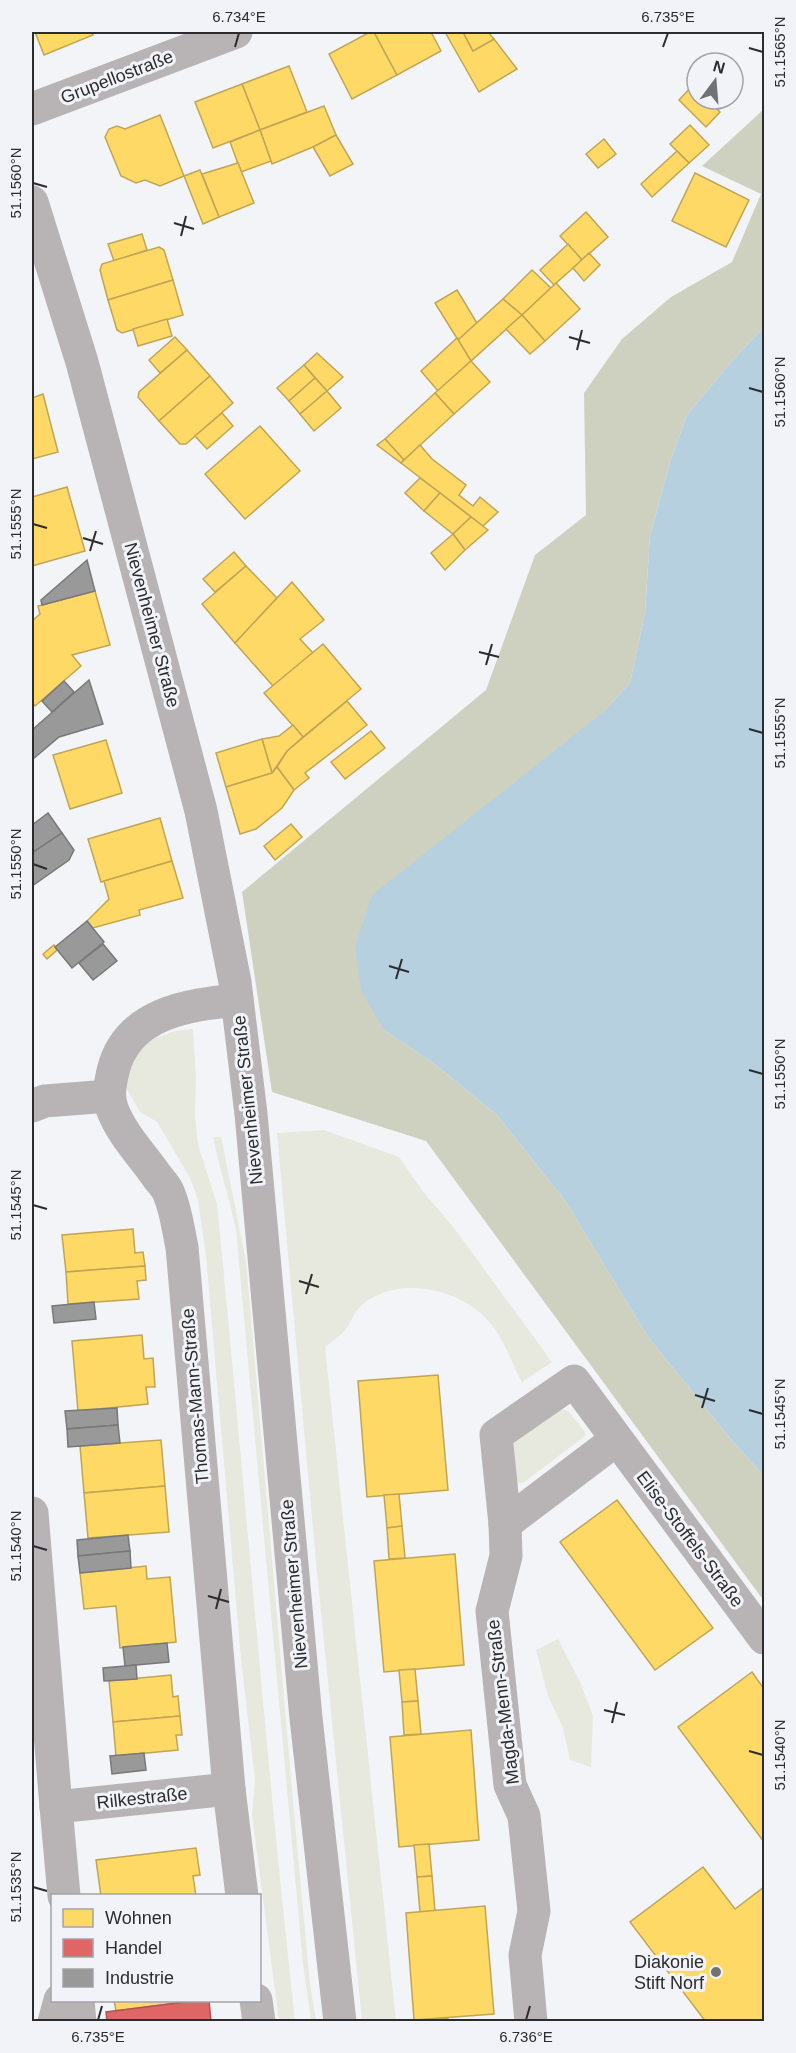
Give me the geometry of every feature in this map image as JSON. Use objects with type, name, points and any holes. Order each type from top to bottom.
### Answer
[{"type":"main road","name":"Nievenheimer Straße","points":[[32,202],[82,362],[201,811],[237,1000],[251,1114],[306,1718],[340,2022]]},
{"type":"street","name":"Grupellostraße","points":[[32,109],[236,32]]},
{"type":"street","points":[[32,1106],[45,1101],[109,1096],[118,1053],[136,1030],[150,1020],[199,1004],[237,1000]]},
{"type":"street","name":"Thomas-Mann-Straße","points":[[109,1096],[112,1111],[119,1124],[169,1192],[182,1247],[229,1789],[242,1894]]},
{"type":"street","name":"Magda-Menn-Straße","points":[[531,2022],[525,1955],[534,1911],[524,1816],[510,1785],[492,1611],[506,1556],[496,1435],[574,1381],[616,1440]]},
{"type":"street","points":[[505,1524],[616,1440]]},
{"type":"street","name":"Elise-Stoffels-Straße","points":[[616,1440],[765,1638]]},
{"type":"street","points":[[32,1513],[64,1894]]},
{"type":"street","name":"Rilkestraße","points":[[56,1807],[229,1789]]},
{"type":"street","points":[[54,2022],[60,2002]]},
{"type":"street","points":[[78,2002],[80,2022]]},
{"type":"street","points":[[256,2002],[259,2022]]},
{"type":"shaded area","points":[[193,1029],[198,1145],[217,1204],[295,2021],[279,2021],[252,1815],[255,1780],[241,1659],[206,1256],[198,1200],[190,1178],[157,1122],[140,1112],[125,1086],[127,1068],[153,1039],[175,1031]]},
{"type":"shaded area","points":[[324,1130],[399,1157],[552,1362],[522,1382],[496,1331],[480,1312],[448,1294],[411,1288],[392,1290],[376,1296],[361,1306],[344,1332],[325,1347],[396,2021],[362,2021],[317,1572],[277,1133]]},
{"type":"shaded area","points":[[213,1137],[221,1137],[246,1261],[294,1812],[310,1985],[316,2021],[311,2021],[303,1964],[236,1230]]},
{"type":"shaded area","points":[[559,1408],[568,1411],[585,1432],[585,1436],[523,1483],[519,1483],[516,1480],[513,1446],[515,1440]]},
{"type":"shaded area","points":[[558,1639],[580,1682],[593,1716],[591,1767],[570,1760],[563,1728],[548,1696],[536,1650]]},
{"type":"green space","points":[[764,109],[764,327],[687,415],[670,462],[650,536],[645,613],[630,683],[602,713],[384,1030],[432,1062],[497,1115],[566,1202],[648,1337],[729,1437],[764,1476],[764,1601],[426,1141],[272,1092],[242,892],[486,690],[535,555],[586,515],[584,393],[622,339],[671,297],[732,262],[761,194],[702,166]]},
{"type":"water","points":[[764,327],[764,1476],[729,1437],[648,1337],[566,1202],[497,1115],[432,1062],[384,1030],[361,991],[355,946],[372,895],[602,713],[630,683],[645,613],[650,536],[670,462],[687,415]]},
{"type":"building: Wohnen","points":[[35,32],[91,32],[93,35],[44,55]]},
{"type":"building: Wohnen","points":[[374,32],[397,75],[352,99],[329,54]]},
{"type":"building: Wohnen","points":[[374,32],[431,32],[441,51],[397,75]]},
{"type":"building: Wohnen","points":[[445,32],[463,32],[473,51],[494,39],[517,69],[479,92]]},
{"type":"building: Wohnen","points":[[463,32],[488,32],[494,39],[473,51]]},
{"type":"building: Wohnen","points":[[289,66],[307,112],[260,130],[242,84]]},
{"type":"building: Wohnen","points":[[242,84],[260,130],[213,148],[195,102]]},
{"type":"building: Wohnen","points":[[685,94],[685,106],[679,100]]},
{"type":"building: Wohnen","points":[[324,106],[336,135],[272,164],[260,130]]},
{"type":"building: Wohnen","points":[[690,111],[720,112],[706,127]]},
{"type":"building: Wohnen","points":[[160,115],[184,176],[160,186],[145,180],[136,183],[121,176],[105,137],[109,129],[117,126],[125,129]]},
{"type":"building: Wohnen","points":[[690,125],[709,145],[689,163],[670,144]]},
{"type":"building: Wohnen","points":[[260,130],[271,161],[241,172],[230,142]]},
{"type":"building: Wohnen","points":[[336,135],[353,164],[330,176],[313,147]]},
{"type":"building: Wohnen","points":[[604,139],[616,154],[598,168],[586,154]]},
{"type":"building: Wohnen","points":[[677,151],[689,163],[652,197],[641,184]]},
{"type":"building: Wohnen","points":[[238,163],[254,203],[219,217],[202,174]]},
{"type":"building: Wohnen","points":[[200,170],[219,217],[203,224],[184,176]]},
{"type":"building: Wohnen","points":[[695,173],[749,200],[726,247],[672,221]]},
{"type":"building: Wohnen","points":[[586,212],[608,237],[582,260],[560,236]]},
{"type":"building: Wohnen","points":[[142,234],[147,250],[114,261],[108,244]]},
{"type":"building: Wohnen","points":[[568,244],[582,260],[554,285],[540,270]]},
{"type":"building: Wohnen","points":[[159,247],[164,250],[173,280],[108,300],[100,270],[102,264]]},
{"type":"building: Wohnen","points":[[589,253],[600,265],[584,281],[573,268]]},
{"type":"building: Wohnen","points":[[532,270],[551,288],[522,315],[503,299]]},
{"type":"building: Wohnen","points":[[173,280],[183,315],[122,333],[117,330],[108,300]]},
{"type":"building: Wohnen","points":[[556,283],[580,309],[545,341],[522,315]]},
{"type":"building: Wohnen","points":[[457,290],[477,323],[458,340],[435,303]]},
{"type":"building: Wohnen","points":[[503,299],[522,315],[471,361],[458,340]]},
{"type":"building: Wohnen","points":[[522,315],[545,341],[530,354],[506,329]]},
{"type":"building: Wohnen","points":[[167,319],[172,336],[138,346],[133,329]]},
{"type":"building: Wohnen","points":[[175,337],[187,350],[160,373],[149,360]]},
{"type":"building: Wohnen","points":[[457,338],[471,361],[438,391],[421,371]]},
{"type":"building: Wohnen","points":[[187,350],[210,376],[159,421],[138,397],[139,392]]},
{"type":"building: Wohnen","points":[[317,353],[343,377],[327,391],[304,365]]},
{"type":"building: Wohnen","points":[[471,361],[490,382],[454,414],[435,393]]},
{"type":"building: Wohnen","points":[[304,365],[315,378],[289,401],[277,388]]},
{"type":"building: Wohnen","points":[[210,376],[233,403],[186,444],[180,444],[159,421]]},
{"type":"building: Wohnen","points":[[315,378],[327,391],[300,414],[289,401]]},
{"type":"building: Wohnen","points":[[327,391],[341,408],[314,431],[300,414]]},
{"type":"building: Wohnen","points":[[435,393],[454,414],[404,460],[385,439]]},
{"type":"building: Wohnen","points":[[43,394],[58,452],[32,459],[32,398]]},
{"type":"building: Wohnen","points":[[222,413],[233,426],[207,449],[195,436]]},
{"type":"building: Wohnen","points":[[260,426],[300,471],[245,519],[205,474]]},
{"type":"building: Wohnen","points":[[385,439],[404,460],[401,463],[377,445]]},
{"type":"building: Wohnen","points":[[420,445],[432,459],[466,485],[459,495],[473,506],[480,497],[498,512],[483,526],[401,463]]},
{"type":"building: Wohnen","points":[[420,478],[440,493],[424,511],[405,493]]},
{"type":"building: Wohnen","points":[[67,487],[85,551],[32,566],[32,497]]},
{"type":"building: Wohnen","points":[[440,493],[471,517],[453,534],[424,511]]},
{"type":"building: Wohnen","points":[[471,517],[488,530],[465,550],[453,534]]},
{"type":"building: Wohnen","points":[[453,534],[465,550],[445,570],[431,553]]},
{"type":"building: Wohnen","points":[[234,552],[246,566],[215,592],[203,579]]},
{"type":"building: Wohnen","points":[[246,566],[277,598],[235,643],[202,604]]},
{"type":"building: Wohnen","points":[[292,582],[324,620],[300,639],[313,653],[273,686],[235,643]]},
{"type":"building: Wohnen","points":[[95,591],[110,645],[72,655],[81,666],[35,706],[32,702],[32,621],[40,614],[38,606]]},
{"type":"building: Wohnen","points":[[323,644],[361,689],[303,737],[264,693]]},
{"type":"building: Wohnen","points":[[347,701],[367,725],[305,773],[309,778],[294,790],[277,767],[287,751]]},
{"type":"building: Wohnen","points":[[293,725],[303,737],[287,751],[272,773],[262,739],[279,736]]},
{"type":"building: Wohnen","points":[[371,731],[385,748],[345,779],[331,762]]},
{"type":"building: Wohnen","points":[[262,739],[272,773],[226,787],[216,753]]},
{"type":"building: Wohnen","points":[[106,740],[122,793],[70,809],[53,755]]},
{"type":"building: Wohnen","points":[[277,767],[294,790],[282,808],[256,829],[240,834],[226,787],[272,773]]},
{"type":"building: Wohnen","points":[[160,818],[172,861],[101,882],[88,839]]},
{"type":"building: Wohnen","points":[[291,824],[302,837],[275,860],[264,846]]},
{"type":"building: Wohnen","points":[[172,861],[183,898],[139,910],[140,915],[93,928],[87,921],[109,899],[104,881]]},
{"type":"building: Wohnen","points":[[54,945],[57,950],[47,959],[43,954]]},
{"type":"building: Wohnen","points":[[133,1229],[135,1253],[143,1252],[145,1266],[66,1272],[62,1235]]},
{"type":"building: Wohnen","points":[[145,1266],[146,1280],[137,1281],[139,1299],[68,1304],[66,1272]]},
{"type":"building: Wohnen","points":[[142,1335],[144,1359],[153,1358],[155,1387],[146,1387],[148,1404],[78,1411],[72,1341]]},
{"type":"building: Wohnen","points":[[438,1375],[448,1490],[367,1497],[358,1381]]},
{"type":"building: Wohnen","points":[[161,1440],[165,1486],[84,1493],[80,1446]]},
{"type":"building: Wohnen","points":[[165,1486],[169,1532],[88,1538],[84,1493]]},
{"type":"building: Wohnen","points":[[399,1494],[402,1526],[387,1528],[384,1495]]},
{"type":"building: Wohnen","points":[[617,1500],[713,1628],[655,1670],[560,1542]]},
{"type":"building: Wohnen","points":[[402,1526],[405,1558],[389,1559],[387,1528]]},
{"type":"building: Wohnen","points":[[455,1554],[464,1665],[384,1672],[374,1561]]},
{"type":"building: Wohnen","points":[[146,1566],[147,1579],[170,1577],[176,1642],[120,1648],[116,1606],[84,1609],[80,1573]]},
{"type":"building: Wohnen","points":[[415,1669],[418,1701],[402,1702],[399,1670]]},
{"type":"building: Wohnen","points":[[752,1672],[764,1689],[764,1842],[678,1727]]},
{"type":"building: Wohnen","points":[[171,1675],[173,1697],[178,1696],[180,1716],[113,1722],[109,1681]]},
{"type":"building: Wohnen","points":[[418,1701],[421,1734],[404,1735],[402,1702]]},
{"type":"building: Wohnen","points":[[180,1716],[182,1735],[176,1735],[178,1750],[116,1756],[113,1722]]},
{"type":"building: Wohnen","points":[[471,1730],[479,1840],[399,1847],[390,1737]]},
{"type":"building: Wohnen","points":[[429,1844],[432,1876],[417,1877],[414,1845]]},
{"type":"building: Wohnen","points":[[196,1848],[200,1875],[193,1876],[196,1894],[101,1894],[96,1860]]},
{"type":"building: Wohnen","name":"Diakonie Stift Norf","points":[[703,1867],[735,1909],[764,1887],[764,2022],[706,2022],[630,1922]]},
{"type":"building: Wohnen","points":[[432,1876],[435,1911],[420,1912],[417,1877]]},
{"type":"building: Wohnen","points":[[485,1906],[494,2014],[414,2020],[406,1913]]},
{"type":"building: Wohnen","points":[[114,2002],[186,2002],[116,2011]]},
{"type":"building: Wohnen","points":[[448,2018],[448,2022],[433,2022],[433,2019]]},
{"type":"building: Handel","points":[[185,2002],[209,2002],[211,2022],[107,2022],[106,2012]]},
{"type":"building: Industrie","points":[[87,560],[95,591],[42,605],[41,600]]},
{"type":"building: Industrie","points":[[89,680],[103,724],[59,737],[32,760],[32,730]]},
{"type":"building: Industrie","points":[[64,681],[74,692],[52,712],[42,701]]},
{"type":"building: Industrie","points":[[48,813],[62,833],[32,853],[32,825]]},
{"type":"building: Industrie","points":[[62,833],[74,850],[69,860],[32,886],[32,853]]},
{"type":"building: Industrie","points":[[87,921],[104,942],[72,968],[55,947]]},
{"type":"building: Industrie","points":[[103,944],[117,961],[93,980],[79,963]]},
{"type":"building: Industrie","points":[[94,1302],[96,1319],[54,1323],[52,1306]]},
{"type":"building: Industrie","points":[[117,1408],[118,1425],[67,1429],[65,1411]]},
{"type":"building: Industrie","points":[[118,1425],[120,1443],[68,1447],[67,1429]]},
{"type":"building: Industrie","points":[[128,1535],[130,1551],[78,1556],[77,1540]]},
{"type":"building: Industrie","points":[[130,1551],[131,1568],[80,1573],[78,1556]]},
{"type":"building: Industrie","points":[[167,1643],[169,1662],[125,1666],[123,1647]]},
{"type":"building: Industrie","points":[[136,1665],[137,1679],[104,1681],[103,1668]]},
{"type":"building: Industrie","points":[[144,1753],[146,1770],[112,1774],[110,1756]]},
{"type":"place","name":"Diakonie Stift Norf","points":[[716,1972]]}]
